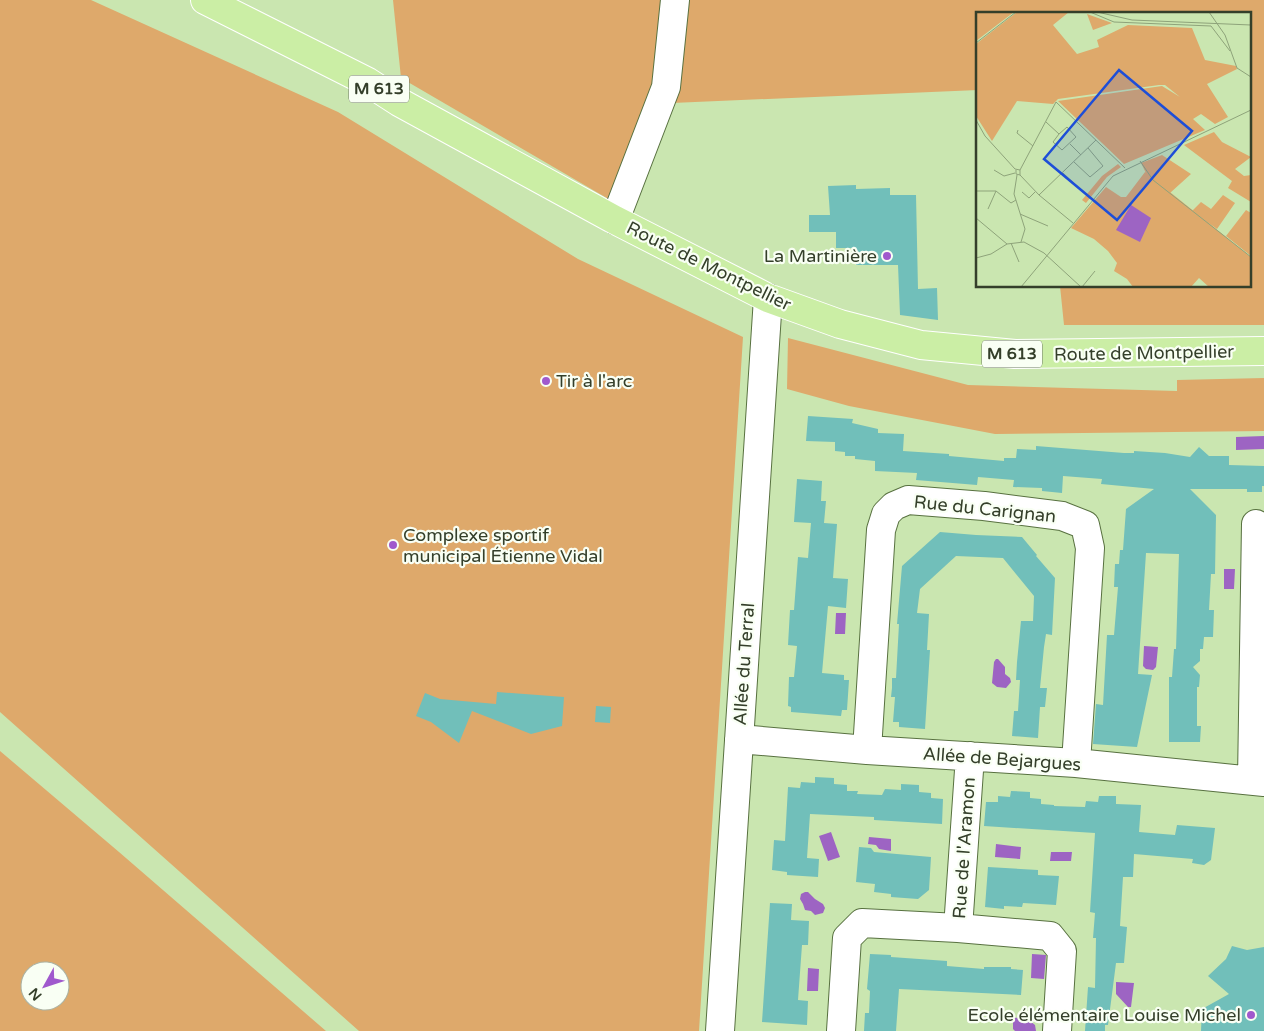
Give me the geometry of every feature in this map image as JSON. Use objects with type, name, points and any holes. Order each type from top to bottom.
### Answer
[{"type":"main road","name":"Route de Montpellier","points":[[206,0],[368,82],[399,102],[615,220],[768,298],[840,324],[921,345],[1015,354],[1264,351]]},
{"type":"street","points":[[615,220],[666,88],[675,0]]},
{"type":"street","name":"Allée du Terral","points":[[720,1031],[768,298]]},
{"type":"street","name":"Rue du Carignan","points":[[867,750],[881,530],[886,514],[894,506],[908,500],[984,506],[1062,516],[1085,525],[1090,548],[1076,763]]},
{"type":"street","points":[[1256,524],[1258,781]]},
{"type":"street","name":"Allée de Bejargues","points":[[739,739],[867,750],[1076,763],[1258,781]]},
{"type":"street","name":"Rue de l'Aramon","points":[[970,756],[958,928],[1050,936],[1062,951],[1057,1031]]},
{"type":"street","points":[[841,1031],[847,938],[862,924],[958,928]]},
{"type":"shaded area","name":"Complexe sportif municipal Étienne Vidal","points":[[0,0],[91,0],[338,112],[578,259],[743,337],[699,1031],[359,1031],[0,712]]},
{"type":"shaded area","points":[[393,0],[663,0],[660,87],[617,204],[401,78]]},
{"type":"shaded area","points":[[681,0],[1264,0],[1264,325],[1064,325],[1060,288],[1252,288],[1252,12],[976,12],[976,90],[672,103]]},
{"type":"shaded area","points":[[788,338],[968,385],[1177,391],[1177,380],[1264,378],[1264,431],[995,434],[849,406],[787,389]]},
{"type":"shaded area","points":[[1264,436],[1264,449],[1236,450],[1236,437]]},
{"type":"shaded area","points":[[1224,569],[1235,569],[1234,589],[1224,589]]},
{"type":"shaded area","points":[[836,613],[846,613],[845,634],[835,634]]},
{"type":"shaded area","points":[[1144,646],[1158,647],[1156,667],[1153,670],[1146,669],[1143,666]]},
{"type":"shaded area","points":[[996,659],[1005,667],[1005,674],[1010,678],[1011,682],[1006,688],[997,687],[992,683]]},
{"type":"shaded area","points":[[0,751],[119,852],[326,1031],[0,1031]]},
{"type":"shaded area","points":[[831,832],[840,857],[828,861],[819,836]]},
{"type":"shaded area","points":[[869,837],[891,839],[891,851],[879,849],[876,845],[868,844]]},
{"type":"shaded area","points":[[996,844],[1021,847],[1020,859],[995,857]]},
{"type":"shaded area","points":[[1051,852],[1072,852],[1071,861],[1050,861]]},
{"type":"shaded area","points":[[808,892],[823,904],[825,908],[823,913],[815,915],[811,911],[805,910],[800,899],[801,894]]},
{"type":"shaded area","points":[[1032,954],[1046,955],[1044,979],[1031,978]]},
{"type":"shaded area","points":[[808,968],[819,969],[818,991],[807,991]]},
{"type":"shaded area","points":[[1116,982],[1134,983],[1131,1007],[1128,1007],[1116,994]]},
{"type":"shaded area","points":[[1013,1018],[1022,1018],[1030,1021],[1035,1025],[1036,1031],[1015,1031],[1013,1029]]},
{"type":"building","name":"La Martinière","points":[[856,185],[856,189],[890,188],[890,195],[916,195],[918,289],[937,288],[938,320],[900,315],[898,265],[856,265],[856,248],[836,248],[836,232],[809,232],[809,215],[830,215],[828,186]]},
{"type":"building","points":[[808,416],[853,419],[852,423],[878,429],[878,433],[904,434],[903,451],[949,454],[949,456],[1004,461],[1004,458],[1016,458],[1017,449],[1036,450],[1036,446],[1124,453],[1134,453],[1134,451],[1165,453],[1190,457],[1199,447],[1209,456],[1229,456],[1229,465],[1264,466],[1264,486],[1262,486],[1262,492],[1247,492],[1247,489],[1190,489],[1216,515],[1215,574],[1211,574],[1209,610],[1214,610],[1213,637],[1204,637],[1203,649],[1200,649],[1200,661],[1193,667],[1200,675],[1199,687],[1197,687],[1197,726],[1201,726],[1200,742],[1169,742],[1169,677],[1172,677],[1174,649],[1176,649],[1179,554],[1146,553],[1138,674],[1152,675],[1137,747],[1093,744],[1096,704],[1103,705],[1107,635],[1114,635],[1118,587],[1114,587],[1115,564],[1119,564],[1120,550],[1123,550],[1126,509],[1154,489],[1101,484],[1102,479],[1063,476],[1062,493],[1042,491],[1042,488],[1013,487],[1014,480],[978,477],[977,485],[916,480],[917,473],[875,471],[875,461],[855,459],[855,456],[845,456],[845,452],[835,451],[835,442],[806,441]]},
{"type":"building","points":[[797,479],[822,481],[821,501],[826,501],[824,523],[837,524],[833,578],[848,579],[846,608],[828,606],[822,673],[844,675],[844,680],[849,680],[847,710],[842,710],[841,716],[791,712],[791,707],[788,706],[789,677],[794,677],[797,646],[788,645],[790,610],[794,610],[798,557],[808,558],[811,523],[794,522]]},
{"type":"building","points":[[940,532],[1022,537],[1055,578],[1052,635],[1046,634],[1040,688],[1047,688],[1045,707],[1040,707],[1038,738],[1012,736],[1014,711],[1018,711],[1020,680],[1016,680],[1021,621],[1033,621],[1034,596],[1003,558],[956,556],[920,589],[917,613],[929,614],[927,650],[930,650],[925,729],[899,727],[899,722],[893,722],[895,697],[891,697],[892,678],[896,678],[899,624],[897,624],[902,566]]},
{"type":"building","points":[[497,692],[564,697],[562,726],[531,734],[472,711],[459,743],[431,722],[416,716],[425,693],[440,699],[496,704]]},
{"type":"building","points":[[596,706],[611,707],[610,723],[595,722]]},
{"type":"building","points":[[815,777],[834,778],[834,784],[847,785],[847,791],[858,791],[857,794],[882,795],[885,789],[901,790],[901,784],[919,785],[919,792],[931,793],[931,798],[943,799],[942,824],[874,820],[874,817],[810,814],[807,858],[819,859],[818,877],[787,875],[787,872],[772,870],[774,840],[785,841],[788,787],[800,788],[801,782],[815,783]]},
{"type":"building","points":[[1011,791],[1030,792],[1030,798],[1041,799],[1041,804],[1054,806],[1085,807],[1086,801],[1098,802],[1099,796],[1116,796],[1116,804],[1141,805],[1139,832],[1175,835],[1177,825],[1215,828],[1211,860],[1204,865],[1192,863],[1193,859],[1134,854],[1133,877],[1123,877],[1120,926],[1127,927],[1124,963],[1116,963],[1108,1025],[1105,1025],[1105,1031],[1085,1031],[1088,987],[1095,988],[1096,938],[1093,938],[1095,913],[1090,912],[1095,833],[984,826],[986,802],[998,802],[998,796],[1010,797]]},
{"type":"building","points":[[859,847],[871,848],[874,852],[931,857],[929,890],[918,899],[891,897],[891,894],[874,892],[875,884],[856,882]]},
{"type":"building","points":[[988,867],[1038,870],[1038,875],[1059,876],[1056,905],[1023,903],[1022,907],[1004,906],[1004,909],[985,907]]},
{"type":"building","points":[[770,903],[792,904],[791,920],[809,921],[808,945],[802,945],[798,1000],[808,1001],[807,1025],[762,1022]]},
{"type":"building","points":[[1232,946],[1247,950],[1264,947],[1264,1031],[1201,1031],[1202,1009],[1229,994],[1208,976],[1226,959]]},
{"type":"building","points":[[870,954],[947,961],[947,966],[984,969],[984,967],[1011,967],[1011,969],[1023,970],[1021,995],[899,989],[896,1031],[864,1031],[865,1013],[869,1013],[870,991],[867,989]]},
{"type":"place","name":"La Martinière","points":[[887,256]]},
{"type":"place","name":"Tir à l'arc","points":[[546,381]]},
{"type":"place","name":"Complexe sportif municipal Étienne Vidal","points":[[393,545]]},
{"type":"place","name":"Ecole élémentaire Louise Michel","points":[[1251,1015]]}]
